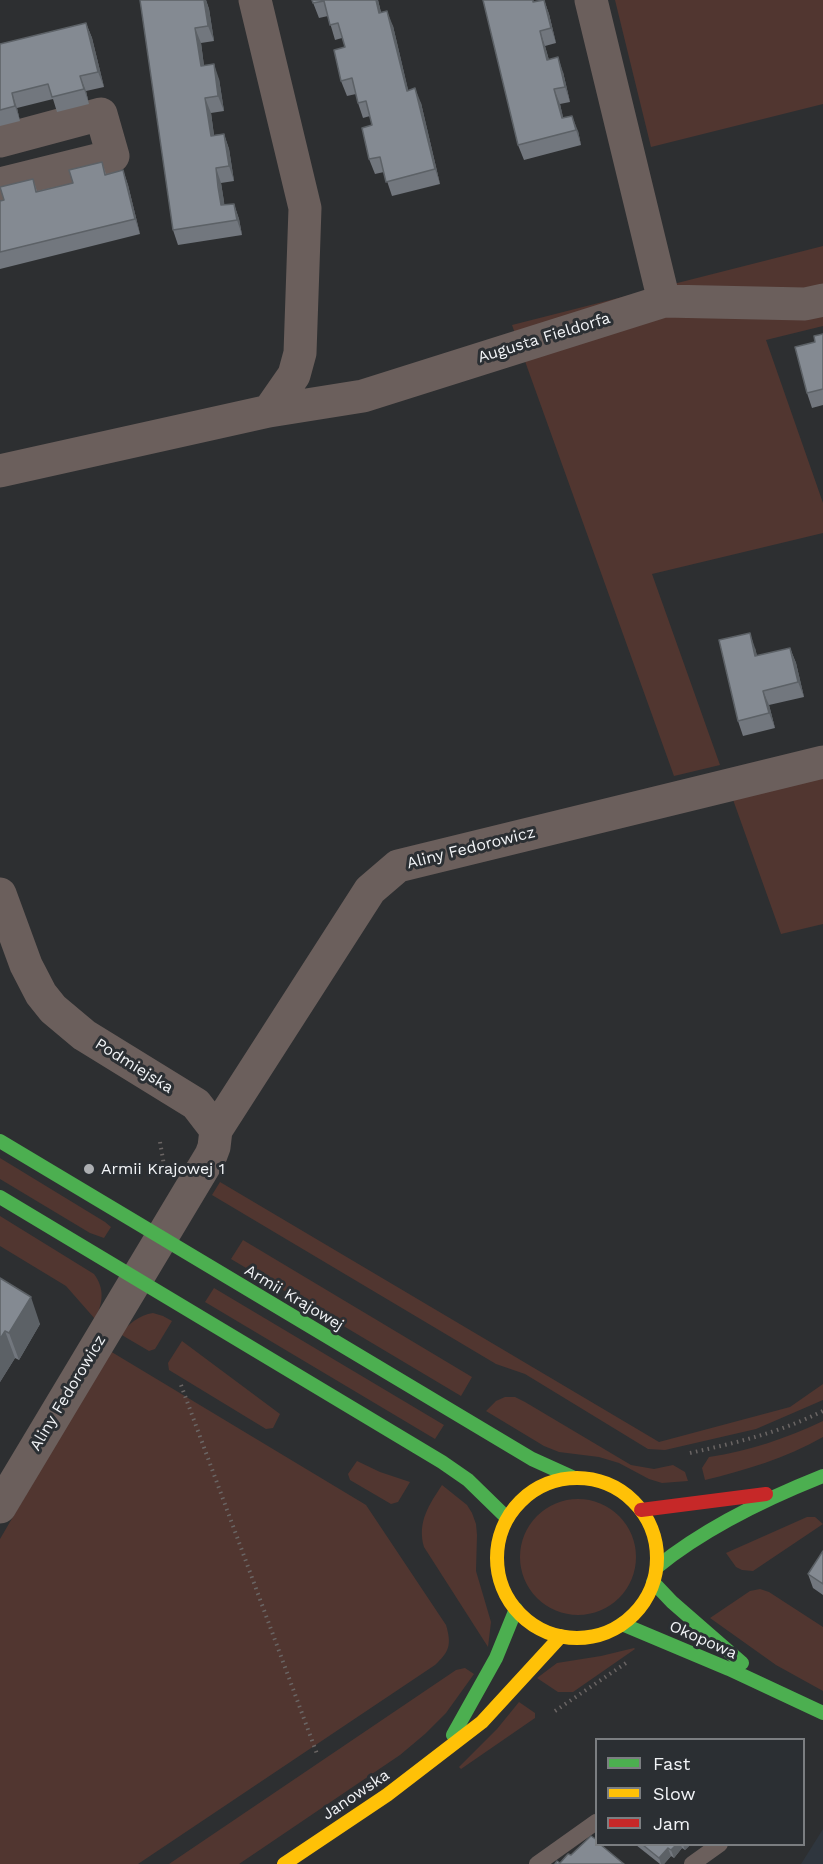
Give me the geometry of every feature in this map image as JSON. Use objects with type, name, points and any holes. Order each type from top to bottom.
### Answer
[{"type":"street","points":[[255,0],[305,208],[300,353],[294,375],[269,411]]},
{"type":"street","points":[[591,0],[664,301]]},
{"type":"street","points":[[0,141],[101,114],[113,156],[0,184]]},
{"type":"street","name":"Augusta Fieldorfa","points":[[0,471],[269,411],[363,396],[664,301],[806,304],[823,300]]},
{"type":"street","name":"Aliny Fedorowicz","points":[[216,1130],[370,890],[398,866],[823,762]]},
{"type":"street","name":"Podmiejska","points":[[0,894],[26,965],[40,994],[84,1035],[196,1104],[216,1130]]},
{"type":"street","points":[[161,1238],[211,1155],[216,1130]]},
{"type":"street","name":"Armii Krajowej","points":[[0,1141],[532,1459],[574,1478]]},
{"type":"street","points":[[0,1197],[442,1462],[468,1480],[507,1518]]},
{"type":"street","name":"Aliny Fedorowicz","points":[[0,1507],[161,1238]]},
{"type":"street","points":[[657,1567],[684,1545],[785,1491],[823,1476]]},
{"type":"street","points":[[574,1478],[599,1481],[612,1486],[633,1500],[641,1510],[656,1543],[657,1567],[644,1602],[622,1624],[599,1635],[573,1638],[536,1627],[516,1609],[503,1589],[497,1565],[499,1541],[507,1518],[521,1500],[540,1486],[574,1478]]},
{"type":"street","points":[[641,1510],[785,1491]]},
{"type":"street","name":"Okopowa","points":[[653,1582],[770,1688]]},
{"type":"street","name":"Janowska","points":[[445,1750],[491,1670],[516,1609]]},
{"type":"street","name":"Okopowa","points":[[622,1624],[677,1645],[795,1702],[823,1713]]},
{"type":"street","name":"Janowska","points":[[284,1864],[387,1795],[482,1722],[561,1636]]},
{"type":"lane","points":[[537,1864],[595,1823]]},
{"type":"lane","points":[[692,1864],[719,1846]]},
{"type":"path","points":[[160,1142],[164,1170],[169,1179]]},
{"type":"path","points":[[181,1385],[317,1754]]},
{"type":"path","points":[[690,1453],[759,1437],[792,1426],[823,1411]]},
{"type":"path","points":[[555,1711],[638,1654]]},
{"type":"shaded area","points":[[615,0],[823,0],[823,104],[651,147]]},
{"type":"shaded area","points":[[823,246],[823,326],[766,340],[823,503],[823,533],[652,574],[720,765],[674,776],[512,325]]},
{"type":"shaded area","points":[[823,773],[823,924],[781,934],[731,794]]},
{"type":"shaded area","points":[[0,1158],[105,1222],[111,1227],[104,1238],[90,1233],[0,1179]]},
{"type":"shaded area","points":[[220,1182],[659,1442],[790,1407],[823,1384],[823,1400],[756,1429],[665,1450],[648,1449],[525,1374],[496,1364],[212,1195]]},
{"type":"shaded area","points":[[0,1216],[94,1274],[100,1285],[102,1296],[95,1319],[66,1286],[0,1246]]},
{"type":"shaded area","points":[[243,1240],[472,1377],[461,1396],[231,1259]]},
{"type":"shaded area","points":[[214,1288],[444,1425],[435,1439],[205,1302]]},
{"type":"shaded area","points":[[153,1313],[172,1321],[155,1349],[149,1351],[120,1334],[135,1320]]},
{"type":"shaded area","points":[[182,1341],[280,1414],[273,1428],[266,1429],[169,1370],[168,1363]]},
{"type":"shaded area","points":[[110,1351],[366,1505],[446,1625],[449,1638],[448,1648],[435,1665],[138,1864],[0,1864],[0,1539]]},
{"type":"shaded area","points":[[505,1397],[515,1397],[525,1402],[631,1465],[654,1469],[673,1465],[685,1472],[688,1481],[662,1483],[649,1479],[619,1463],[599,1457],[559,1452],[544,1446],[486,1411],[496,1401]]},
{"type":"shaded area","points":[[823,1421],[823,1437],[795,1451],[766,1463],[705,1480],[702,1468],[709,1457],[768,1443]]},
{"type":"shaded area","points":[[357,1461],[410,1482],[398,1502],[391,1504],[350,1480],[348,1474]]},
{"type":"shaded area","points":[[442,1485],[467,1505],[476,1524],[476,1571],[491,1622],[488,1647],[424,1547],[423,1522]]},
{"type":"shaded area","points":[[578,1499],[600,1503],[619,1516],[632,1535],[636,1557],[632,1579],[619,1598],[600,1611],[578,1615],[556,1611],[537,1598],[524,1579],[520,1557],[524,1535],[537,1516],[556,1503]]},
{"type":"shaded area","points":[[807,1517],[815,1517],[823,1524],[753,1571],[736,1567],[726,1553]]},
{"type":"shaded area","points":[[760,1589],[769,1592],[823,1627],[823,1691],[776,1665],[710,1618],[750,1591]]},
{"type":"shaded area","points":[[634,1648],[573,1692],[558,1692],[537,1678],[557,1663]]},
{"type":"shaded area","points":[[465,1668],[474,1674],[446,1713],[425,1734],[400,1755],[239,1864],[169,1864],[456,1670]]},
{"type":"shaded area","points":[[519,1702],[535,1713],[535,1718],[461,1769],[459,1767],[497,1729]]},
{"type":"shaded area","points":[[823,1829],[823,1864],[801,1864]]},
{"type":"building","points":[[140,0],[204,0],[208,26],[195,28],[201,66],[214,64],[218,96],[205,98],[211,136],[224,134],[229,166],[216,168],[218,187],[221,205],[234,204],[237,220],[173,230]]},
{"type":"building","points":[[312,0],[376,0],[379,13],[387,11],[407,91],[415,88],[435,169],[386,182],[380,157],[369,159],[362,128],[372,125],[366,101],[358,103],[352,78],[341,81],[334,50],[345,47],[338,23],[330,25],[324,1],[313,3]]},
{"type":"building","points":[[483,0],[533,0],[533,2],[544,0],[551,28],[540,31],[547,60],[558,57],[565,87],[554,89],[562,118],[572,116],[576,130],[518,145]]},
{"type":"building","points":[[86,23],[98,72],[80,76],[84,89],[52,97],[48,84],[12,93],[15,106],[0,110],[0,44]]},
{"type":"building","points":[[102,162],[105,175],[123,170],[135,219],[0,252],[0,201],[4,200],[0,187],[33,179],[36,192],[73,183],[69,170]]},
{"type":"building","points":[[823,334],[823,389],[807,393],[795,347],[815,342],[814,336]]},
{"type":"building","points":[[750,633],[755,656],[790,648],[798,682],[763,691],[769,713],[738,721],[719,640]]},
{"type":"building","points":[[0,1278],[31,1297],[9,1333],[5,1331],[0,1339]]},
{"type":"building","points":[[823,1551],[823,1584],[808,1574]]},
{"type":"building","points":[[591,1836],[595,1839],[595,1846],[602,1846],[624,1864],[555,1864],[557,1861],[560,1863],[568,1854],[571,1855]]},
{"type":"building","points":[[644,1846],[675,1846],[671,1850],[668,1848],[659,1858]]},
{"type":"traffic: fast","points":[[0,1141],[532,1459],[574,1478]]},
{"type":"traffic: fast","points":[[0,1197],[442,1462],[468,1480],[507,1518]]},
{"type":"traffic: fast","points":[[657,1567],[715,1527],[779,1494],[823,1476]]},
{"type":"traffic: fast","points":[[653,1582],[672,1602],[742,1663]]},
{"type":"traffic: fast","points":[[453,1735],[496,1658],[516,1609]]},
{"type":"traffic: fast","points":[[622,1624],[729,1669],[823,1713]]},
{"type":"traffic: slow","points":[[577,1478],[608,1484],[634,1501],[651,1527],[657,1558],[651,1589],[634,1615],[608,1632],[577,1638],[546,1632],[520,1615],[503,1589],[497,1558],[503,1527],[520,1501],[546,1484],[577,1478]]},
{"type":"traffic: slow","points":[[284,1864],[387,1795],[482,1722],[561,1636]]},
{"type":"traffic: jam","points":[[641,1510],[766,1494]]},
{"type":"place","name":"Armii Krajowej 1","points":[[89,1169]]}]
